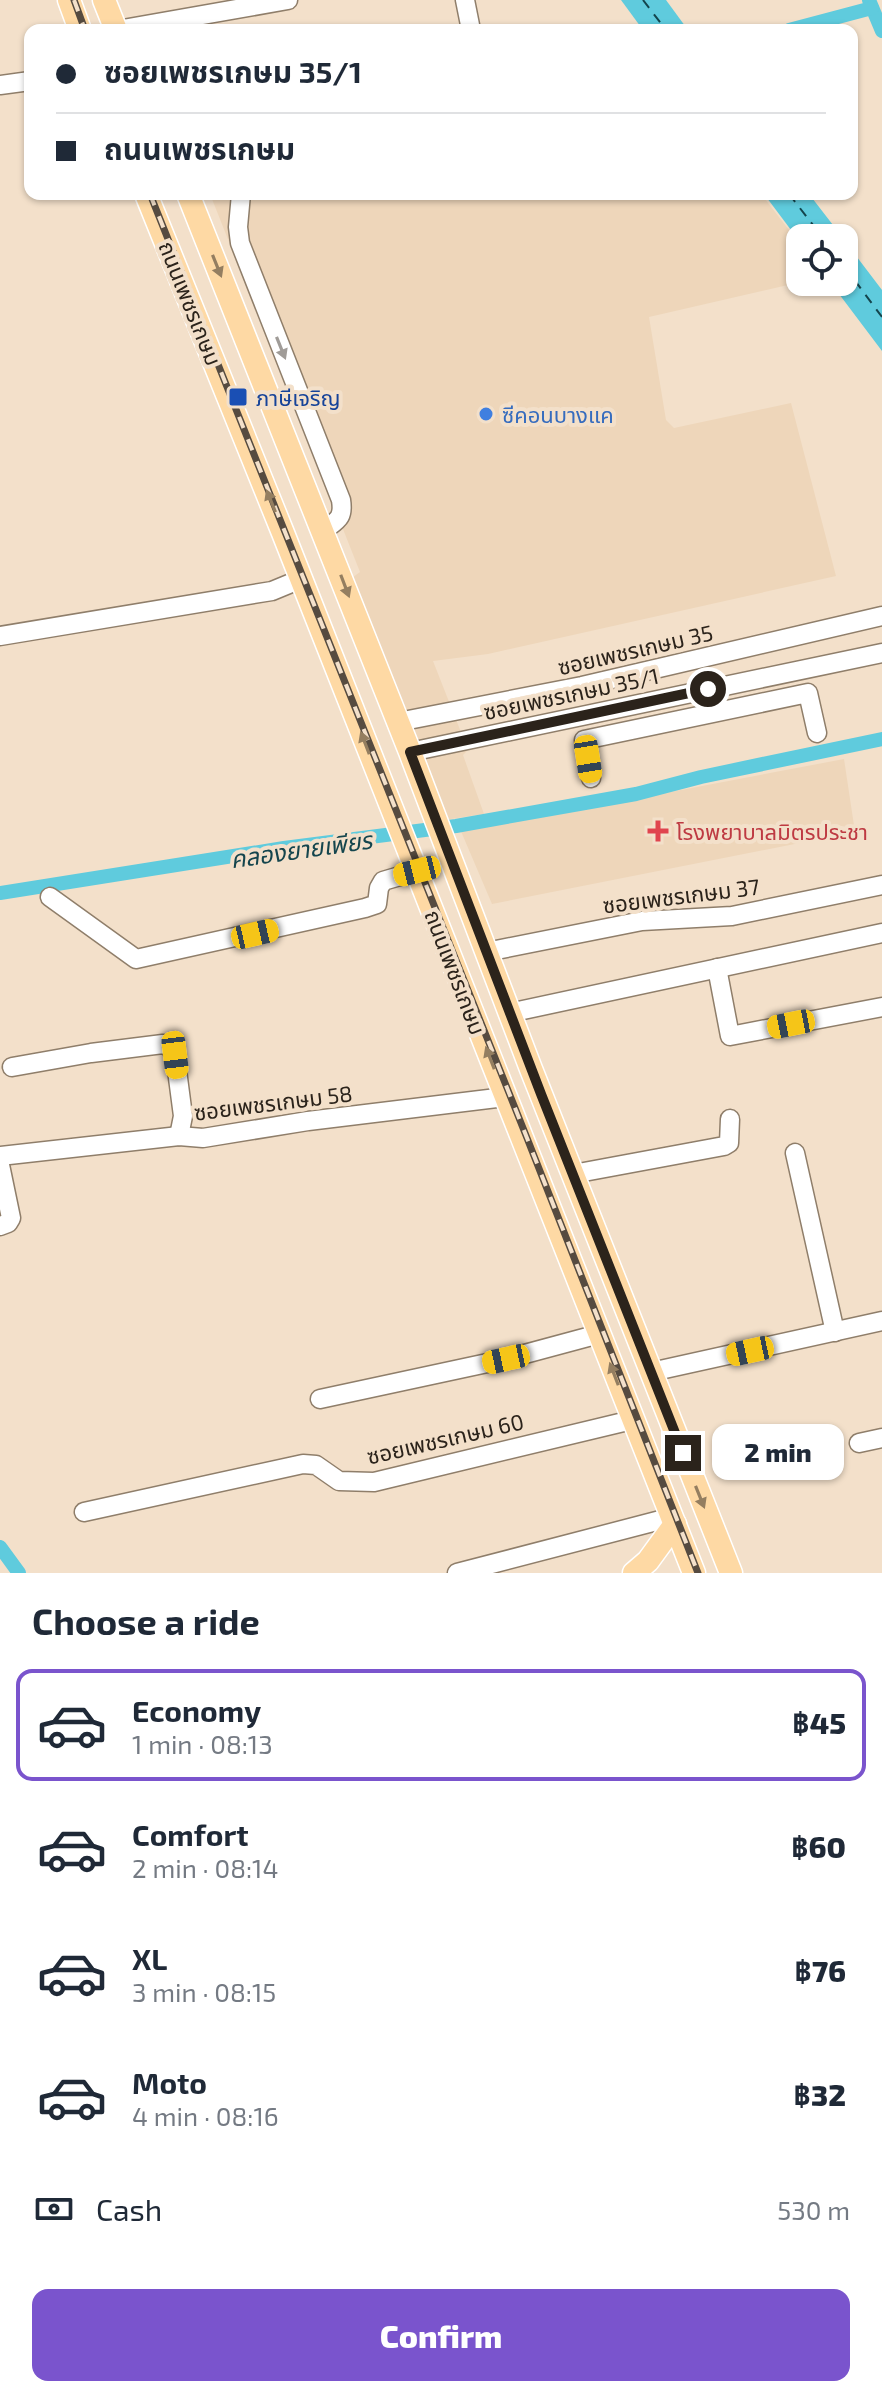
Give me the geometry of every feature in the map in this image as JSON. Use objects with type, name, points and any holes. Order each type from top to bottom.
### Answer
[{"type":"main road","points":[[69,0],[78,24]]},
{"type":"main road","points":[[104,0],[114,24]]},
{"type":"main road","name":"ถนนเพชรเกษม","points":[[148,200],[694,1573]]},
{"type":"main road","name":"ถนนเพชรเกษม","points":[[190,200],[731,1573]]},
{"type":"main road","points":[[528,1154],[549,1154],[560,1142]]},
{"type":"main road","points":[[539,1183],[551,1161],[559,1158],[571,1169]]},
{"type":"main road","points":[[634,1573],[648,1561],[673,1521]]},
{"type":"main road","points":[[651,1573],[662,1573]]},
{"type":"street","points":[[151,24],[288,0]]},
{"type":"street","points":[[465,0],[470,24]]},
{"type":"street","points":[[0,85],[24,82]]},
{"type":"street","points":[[240,200],[240,243],[341,500],[343,512],[339,519],[323,531]]},
{"type":"street","points":[[0,636],[272,591],[301,579]]},
{"type":"street","name":"ซอยเพชรเกษม 35","points":[[398,722],[582,686],[882,616]]},
{"type":"street","name":"ซอยเพชรเกษม 35/1","points":[[410,752],[882,653]]},
{"type":"street","points":[[591,778],[584,740],[808,693],[817,733]]},
{"type":"street","points":[[592,714],[597,737]]},
{"type":"street","points":[[50,897],[136,959],[365,908],[377,904],[383,881],[417,871]]},
{"type":"street","name":"ซอยเพชรเกษม 37","points":[[486,952],[642,921],[732,916],[882,885]]},
{"type":"street","points":[[509,1013],[882,933]]},
{"type":"street","points":[[717,968],[730,1036],[882,1007]]},
{"type":"street","points":[[12,1067],[163,1044],[170,1047],[175,1055],[183,1116],[179,1136]]},
{"type":"street","name":"ซอยเพชรเกษม 58","points":[[0,1156],[179,1136],[203,1138],[308,1121],[505,1097]]},
{"type":"street","points":[[571,1169],[724,1146],[729,1143],[730,1119]]},
{"type":"street","points":[[795,1153],[835,1332]]},
{"type":"street","points":[[0,1165],[11,1218],[0,1226]]},
{"type":"street","points":[[651,1372],[882,1321]]},
{"type":"street","points":[[320,1399],[506,1359],[599,1334]]},
{"type":"street","name":"ซอยเพชรเกษม 60","points":[[84,1512],[303,1464],[316,1465],[339,1481],[374,1482],[632,1420]]},
{"type":"street","points":[[859,1443],[882,1438]]},
{"type":"street","points":[[457,1573],[673,1521]]},
{"type":"shaded area","name":"ซีคอนบางแค","points":[[212,200],[766,200],[786,226],[786,285],[649,317],[666,420],[674,428],[791,403],[836,576],[488,654],[433,661],[468,750],[463,755],[484,814],[444,820],[349,580],[360,572]]},
{"type":"shaded area","name":"โรงพยาบาลมิตรประชา","points":[[844,759],[855,832],[492,904],[460,829],[544,816]]},
{"type":"water","points":[[621,0],[666,0],[684,24],[639,24]]},
{"type":"water","points":[[768,200],[814,200],[832,224],[786,224]]},
{"type":"water","points":[[858,258],[882,290],[882,351],[841,296],[858,296]]},
{"type":"waterway","points":[[869,0],[882,31]]},
{"type":"waterway","points":[[812,24],[872,8]]},
{"type":"waterway","name":"คลองยายเพียร","points":[[0,893],[284,848],[456,826],[636,794],[701,777],[882,739]]},
{"type":"waterway","points":[[0,1547],[19,1573]]},
{"type":"ferry route","points":[[643,0],[661,24]]},
{"type":"ferry route","points":[[794,200],[812,224]]},
{"type":"ferry route","points":[[858,285],[882,317]]},
{"type":"railway","points":[[74,0],[83,24]]},
{"type":"railway","points":[[152,200],[698,1573]]},
{"type":"place","name":"ภาษีเจริญ","points":[[238,397]]},
{"type":"place","name":"ซีคอนบางแค","points":[[486,414]]},
{"type":"place","name":"โรงพยาบาลมิตรประชา","points":[[658,831]]},
{"type":"route","points":[[683,1453],[410,752],[708,689]]}]
